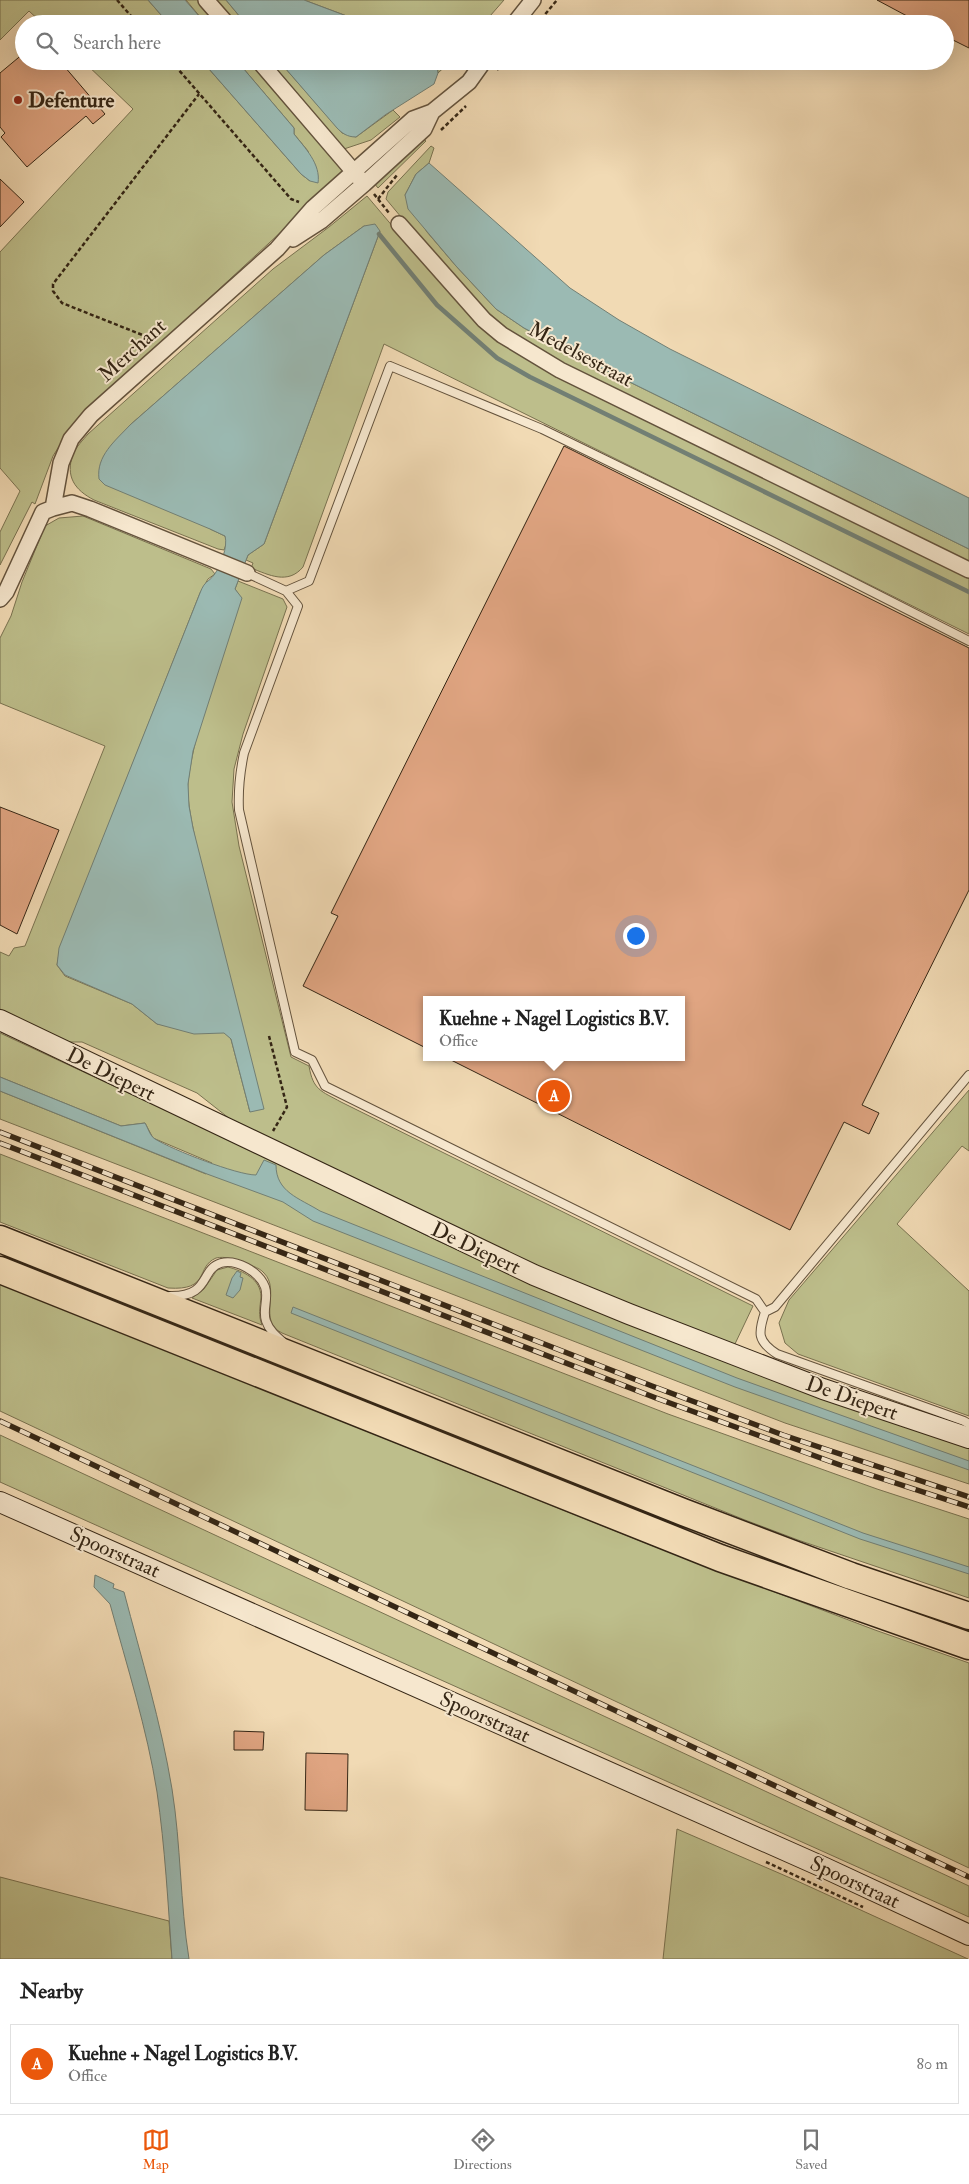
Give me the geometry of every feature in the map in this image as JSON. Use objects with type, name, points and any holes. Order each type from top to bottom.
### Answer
[{"type":"highway","points":[[0,1239],[789,1553],[969,1616]]},
{"type":"highway","points":[[0,1270],[720,1558],[969,1646]]},
{"type":"main road","name":"De Diepert","points":[[0,1020],[534,1275],[823,1389],[969,1438]]},
{"type":"main road","name":"Spoorstraat","points":[[0,1502],[825,1868],[969,1935]]},
{"type":"street","points":[[206,0],[219,15]]},
{"type":"street","points":[[521,15],[533,0]]},
{"type":"street","points":[[267,70],[364,184]]},
{"type":"street","points":[[277,249],[312,210],[413,119],[432,112],[468,82],[477,70]]},
{"type":"street","points":[[277,249],[320,221],[364,184],[424,129],[432,112]]},
{"type":"street","name":"Medelsestraat","points":[[399,224],[467,302],[502,335],[560,370],[969,570]]},
{"type":"street","name":"Merchant","points":[[52,508],[60,463],[71,439],[91,415],[277,249]]},
{"type":"street","points":[[0,599],[6,592],[43,512],[72,504],[90,509],[247,573]]},
{"type":"lane","points":[[286,591],[309,581],[390,366],[542,429],[969,640]]},
{"type":"lane","points":[[247,573],[286,591],[298,606],[244,753],[239,773],[238,794],[239,810],[295,1052],[312,1060],[325,1086],[756,1299],[765,1312]]},
{"type":"lane","points":[[969,1075],[775,1307],[765,1312],[760,1327],[760,1335],[769,1349],[777,1354],[924,1405],[969,1424]]},
{"type":"lane","points":[[139,1294],[180,1296],[191,1294],[203,1283],[214,1266],[227,1262],[237,1264],[254,1273],[261,1280],[266,1288],[264,1312],[269,1327],[300,1359]]},
{"type":"path","points":[[117,0],[130,15]]},
{"type":"path","points":[[544,15],[557,0]]},
{"type":"path","points":[[179,70],[291,199],[306,204],[312,210]]},
{"type":"path","points":[[163,352],[150,338],[62,303],[53,291],[53,284],[199,94]]},
{"type":"path","points":[[364,184],[399,224]]},
{"type":"path","points":[[264,1147],[287,1107],[269,1036]]},
{"type":"green space","points":[[0,0],[148,0],[161,15],[33,15],[29,11],[25,15],[15,15],[15,25],[0,40]]},
{"type":"green space","points":[[186,0],[199,0],[212,15],[198,15]]},
{"type":"green space","points":[[214,0],[226,0],[238,15],[226,15]]},
{"type":"green space","points":[[304,0],[504,0],[491,15],[344,15]]},
{"type":"green space","points":[[92,70],[210,70],[301,174],[310,181],[308,151],[294,134],[294,128],[245,70],[259,70],[345,170],[321,195],[73,424],[53,456],[35,504],[32,502],[0,565],[0,532],[20,491],[0,468],[0,252],[133,109]]},
{"type":"green space","points":[[276,70],[287,70],[342,133],[356,137],[393,110],[400,117],[371,140],[344,149]]},
{"type":"green space","points":[[422,138],[426,141],[378,188],[374,183]]},
{"type":"green space","points":[[431,146],[434,148],[429,163],[416,174],[405,195],[427,232],[496,309],[524,328],[587,361],[969,549],[969,565],[557,362],[506,330],[462,290],[386,199],[388,192]]},
{"type":"green space","points":[[367,196],[449,293],[479,323],[564,378],[969,578],[969,634],[384,344],[303,567],[291,576],[285,577],[271,576],[251,568],[253,563],[246,560],[248,555],[264,544],[380,231],[364,226],[324,255],[130,425],[210,529],[225,536],[227,542],[224,550],[94,500],[82,492],[73,482],[70,469],[74,451],[88,434],[273,269]]},
{"type":"green space","points":[[83,516],[211,569],[215,574],[208,579],[200,593],[60,948],[57,965],[65,976],[132,1004],[157,1024],[224,1032],[231,1039],[250,1112],[192,822],[188,799],[188,782],[203,713],[241,598],[235,589],[238,581],[283,599],[287,607],[243,734],[234,769],[232,802],[239,846],[291,1057],[309,1066],[316,1085],[328,1095],[753,1306],[734,1346],[528,1262],[230,1119],[197,1093],[82,1042],[61,1042],[0,1009],[0,952],[9,956],[14,948],[25,946],[105,746],[0,703],[0,638],[11,616],[22,582],[45,526],[59,518]]},
{"type":"green space","points":[[0,1033],[268,1158],[438,1241],[531,1282],[969,1447],[969,1484],[785,1423],[0,1119],[0,1091],[206,1174],[212,1163],[153,1138],[145,1123],[121,1126],[0,1077]]},
{"type":"green space","points":[[969,1090],[969,1151],[962,1146],[897,1224],[969,1291],[969,1416],[798,1354],[785,1343],[779,1323],[789,1300]]},
{"type":"green space","points":[[0,1154],[668,1414],[877,1489],[969,1519],[969,1598],[745,1520],[282,1333],[275,1328],[271,1321],[269,1280],[262,1271],[254,1266],[229,1258],[216,1258],[206,1267],[197,1282],[191,1286],[168,1288],[0,1222]]},
{"type":"green space","points":[[228,1267],[250,1277],[258,1285],[261,1297],[260,1315],[262,1325],[192,1298],[204,1289],[217,1270]]},
{"type":"green space","points":[[0,1284],[648,1544],[875,1630],[969,1663],[969,1868],[0,1411]]},
{"type":"green space","points":[[0,1435],[969,1886],[969,1917],[0,1482]]},
{"type":"green space","points":[[677,1829],[795,1880],[968,1959],[663,1959]]},
{"type":"green space","points":[[0,1877],[169,1921],[172,1959],[0,1959]]},
{"type":"water","points":[[148,0],[185,0],[198,15],[161,15]]},
{"type":"water","points":[[226,0],[304,0],[344,15],[238,15]]},
{"type":"water","points":[[210,70],[245,70],[294,128],[294,134],[315,163],[318,183],[310,181],[301,174]]},
{"type":"water","points":[[287,70],[438,70],[434,84],[385,115],[356,137],[345,134],[337,128]]},
{"type":"water","points":[[429,163],[570,288],[619,320],[670,349],[969,498],[969,549],[587,361],[524,328],[496,309],[456,266],[408,209],[405,195],[416,174]]},
{"type":"water","points":[[375,224],[380,231],[264,544],[248,555],[235,589],[242,598],[193,751],[188,784],[193,828],[264,1109],[250,1112],[231,1039],[224,1033],[194,1034],[157,1024],[132,1004],[65,975],[57,965],[59,948],[200,593],[203,586],[219,567],[226,545],[225,536],[105,485],[99,479],[100,463],[108,449],[130,425],[324,255],[364,226]]},
{"type":"water","points":[[0,1077],[121,1126],[145,1123],[153,1138],[220,1167],[256,1175],[264,1160],[276,1165],[277,1174],[284,1188],[320,1211],[737,1378],[969,1461],[969,1470],[735,1387],[313,1221],[283,1202],[207,1174],[0,1091]]},
{"type":"water","points":[[237,1271],[241,1273],[240,1277],[243,1278],[240,1290],[233,1298],[226,1295],[232,1278]]},
{"type":"water","points":[[293,1307],[863,1533],[969,1567],[969,1574],[860,1539],[291,1313]]},
{"type":"water","points":[[95,1575],[114,1584],[113,1588],[124,1592],[156,1714],[175,1810],[189,1959],[172,1959],[162,1833],[153,1768],[110,1604],[94,1587]]},
{"type":"building","points":[[877,0],[969,0],[969,48],[954,40],[954,15],[905,15]]},
{"type":"building","points":[[15,60],[15,70],[67,70],[105,114],[93,124],[86,116],[27,167],[1,137],[5,133],[0,127],[0,73]]},
{"type":"building","points":[[0,179],[24,202],[0,227]]},
{"type":"building","points":[[564,446],[969,648],[969,890],[862,1105],[879,1113],[869,1134],[844,1122],[790,1230],[453,1061],[685,1061],[685,996],[423,996],[423,1046],[303,986],[338,916],[331,913]]},
{"type":"building","points":[[0,807],[59,830],[17,934],[0,925]]},
{"type":"building","points":[[234,1731],[264,1732],[263,1750],[234,1750]]},
{"type":"building","points":[[306,1753],[348,1754],[347,1811],[305,1810]]},
{"type":"waterway","points":[[379,234],[437,305],[497,358],[530,377],[969,592]]},
{"type":"railway","points":[[0,1132],[652,1386],[783,1435],[969,1497]]},
{"type":"railway","points":[[0,1143],[656,1398],[840,1465],[969,1507]]},
{"type":"railway","points":[[0,1421],[969,1877]]},
{"type":"place","name":"Defenture","points":[[18,100]]},
{"type":"place","name":"Kuehne + Nagel Logistics B.V.","points":[[554,1096]]}]
